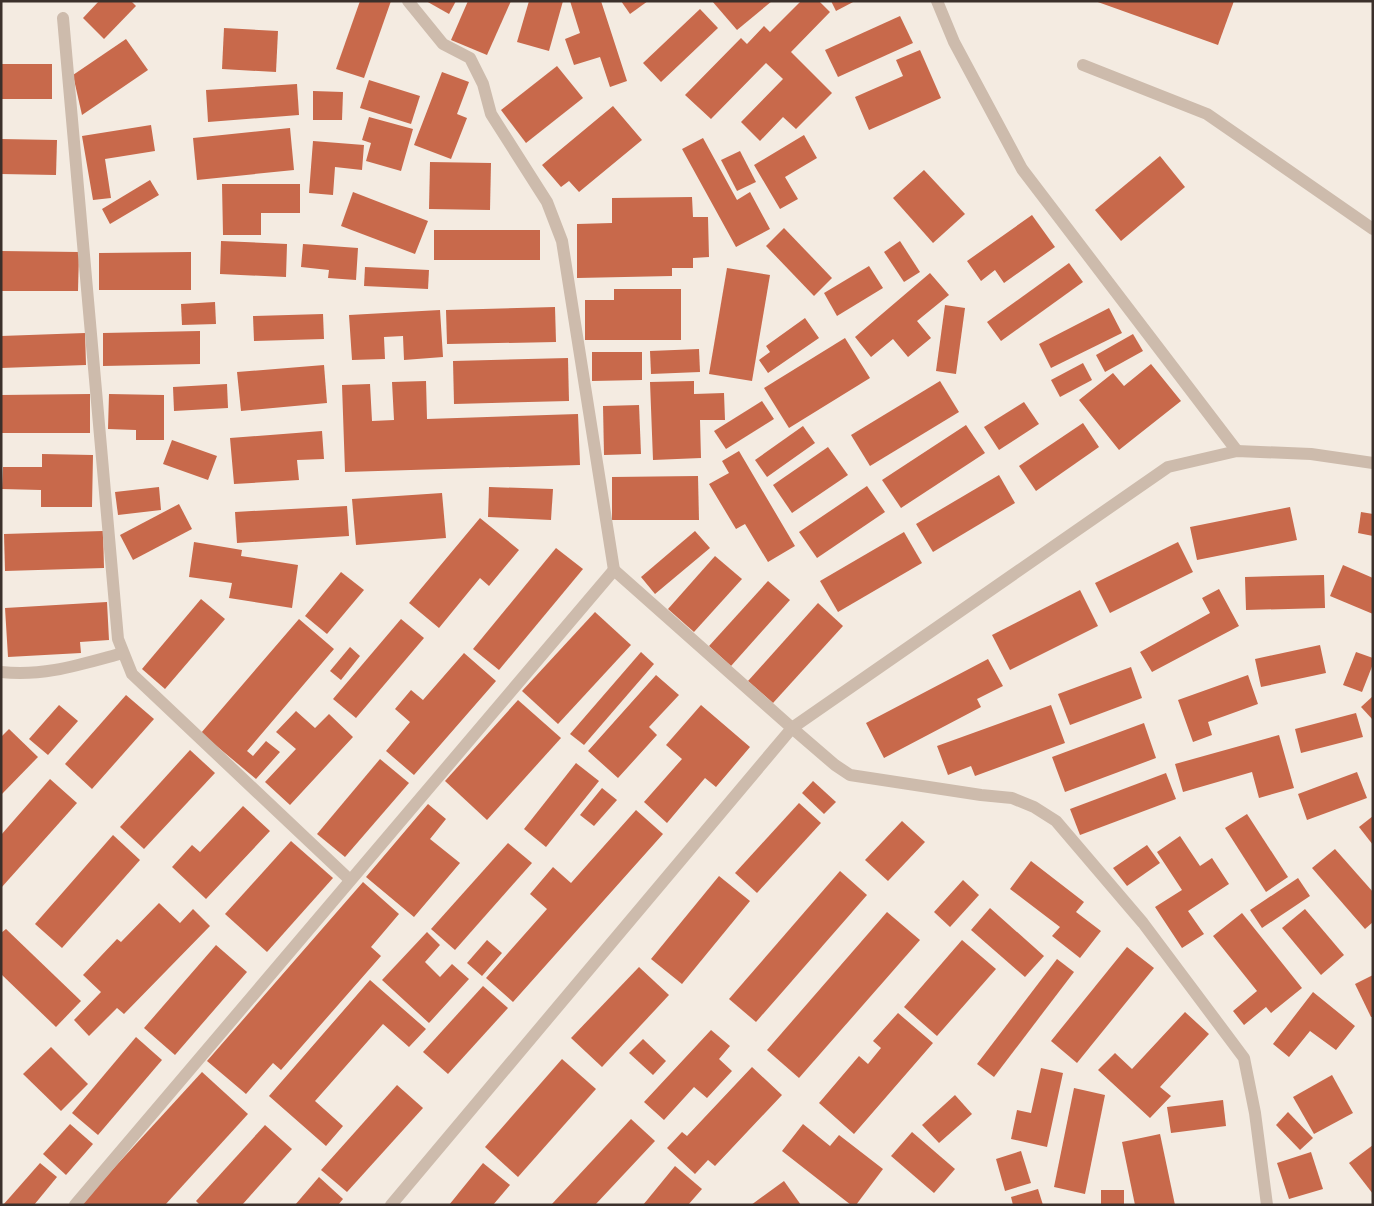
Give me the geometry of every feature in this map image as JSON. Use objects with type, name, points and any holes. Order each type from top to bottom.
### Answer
[{"type":"street","points":[[408,1],[443,44],[470,58],[483,84],[491,114],[548,202],[562,241],[614,570],[792,728],[835,765],[850,775],[1012,798],[1034,807],[1056,821],[1143,923],[1244,1058],[1255,1113],[1267,1205]]},
{"type":"street","points":[[937,1],[954,42],[1022,169],[1237,451]]},
{"type":"street","points":[[63,18],[118,639],[132,674],[350,880]]},
{"type":"street","points":[[1083,65],[1206,114],[1373,229]]},
{"type":"street","points":[[391,1205],[792,728],[1168,467],[1237,451],[1311,454],[1373,463]]},
{"type":"street","points":[[75,1205],[614,570]]},
{"type":"street","points":[[1,672],[60,670],[123,652]]},
{"type":"building","points":[[99,1],[131,1],[136,6],[104,39],[83,18]]},
{"type":"building","points":[[360,1],[391,1],[364,78],[336,69]]},
{"type":"building","points":[[426,1],[456,1],[449,14]]},
{"type":"building","points":[[468,1],[511,1],[487,55],[451,40]]},
{"type":"building","points":[[529,1],[563,1],[549,51],[517,42]]},
{"type":"building","points":[[570,1],[601,1],[627,81],[610,87],[600,57],[574,65],[565,39],[580,33]]},
{"type":"building","points":[[621,1],[648,1],[630,14]]},
{"type":"building","points":[[712,1],[772,1],[737,30]]},
{"type":"building","points":[[801,1],[819,1],[830,12],[791,52],[832,93],[796,129],[783,117],[760,141],[741,122],[783,79],[766,63],[711,119],[685,95],[741,38],[747,44],[764,26],[770,32]]},
{"type":"building","points":[[831,1],[855,1],[836,11]]},
{"type":"building","points":[[1095,1],[1234,1],[1218,45]]},
{"type":"building","points":[[700,9],[718,28],[661,82],[643,63]]},
{"type":"building","points":[[900,16],[913,43],[838,77],[825,50]]},
{"type":"building","points":[[224,28],[278,31],[276,72],[222,69]]},
{"type":"building","points":[[126,39],[148,70],[82,115],[73,75]]},
{"type":"building","points":[[920,50],[941,98],[869,130],[855,97],[903,76],[896,60]]},
{"type":"building","points":[[1,64],[52,64],[52,99],[1,99]]},
{"type":"building","points":[[557,66],[583,98],[526,143],[501,110]]},
{"type":"building","points":[[442,72],[469,82],[457,114],[467,118],[451,159],[414,145]]},
{"type":"building","points":[[369,80],[420,96],[411,124],[360,108]]},
{"type":"building","points":[[297,84],[299,115],[208,122],[206,90]]},
{"type":"building","points":[[313,91],[343,92],[342,120],[313,120]]},
{"type":"building","points":[[613,106],[642,140],[579,192],[569,181],[561,187],[542,165]]},
{"type":"building","points":[[369,117],[413,129],[401,171],[366,161],[371,143],[362,140]]},
{"type":"building","points":[[151,125],[155,151],[105,159],[111,198],[93,200],[82,136]]},
{"type":"building","points":[[290,128],[294,170],[197,180],[193,138]]},
{"type":"building","points":[[804,135],[817,158],[785,177],[798,199],[780,209],[754,165]]},
{"type":"building","points":[[703,138],[737,200],[750,192],[770,229],[736,247],[682,149]]},
{"type":"building","points":[[1,139],[57,140],[56,175],[1,174]]},
{"type":"building","points":[[313,141],[364,145],[362,170],[335,167],[333,195],[309,193]]},
{"type":"building","points":[[740,151],[756,182],[737,191],[721,160]]},
{"type":"building","points":[[1160,156],[1185,187],[1121,241],[1095,210]]},
{"type":"building","points":[[430,162],[491,163],[490,210],[429,209]]},
{"type":"building","points":[[924,170],[965,214],[933,243],[893,198]]},
{"type":"building","points":[[150,180],[159,195],[110,224],[102,209]]},
{"type":"building","points":[[222,184],[300,184],[300,213],[261,213],[261,235],[223,235]]},
{"type":"building","points":[[353,192],[428,221],[415,254],[341,226]]},
{"type":"building","points":[[692,197],[693,217],[708,217],[709,257],[693,258],[693,268],[672,268],[672,276],[577,278],[577,224],[612,223],[612,198]]},
{"type":"building","points":[[1032,215],[1055,247],[1004,283],[995,270],[981,281],[967,261]]},
{"type":"building","points":[[784,228],[832,278],[814,296],[766,246]]},
{"type":"building","points":[[434,230],[540,230],[540,260],[434,260]]},
{"type":"building","points":[[221,241],[287,244],[286,277],[220,274]]},
{"type":"building","points":[[900,241],[920,272],[904,282],[884,252]]},
{"type":"building","points":[[303,244],[358,248],[356,280],[328,278],[329,270],[301,267]]},
{"type":"building","points":[[1,251],[79,252],[78,291],[1,291]]},
{"type":"building","points":[[191,252],[191,290],[99,290],[99,253]]},
{"type":"building","points":[[1069,263],[1083,282],[1001,341],[987,322]]},
{"type":"building","points":[[869,266],[883,288],[837,316],[824,293]]},
{"type":"building","points":[[365,267],[429,270],[428,289],[364,286]]},
{"type":"building","points":[[727,268],[770,275],[752,381],[709,374]]},
{"type":"building","points":[[930,273],[949,295],[917,321],[931,338],[908,357],[893,339],[871,357],[855,337]]},
{"type":"building","points":[[614,289],[681,289],[681,340],[585,340],[585,300],[614,300]]},
{"type":"building","points":[[215,302],[216,324],[182,325],[181,304]]},
{"type":"building","points":[[945,305],[965,308],[956,374],[936,371]]},
{"type":"building","points":[[555,307],[556,342],[447,344],[446,310]]},
{"type":"building","points":[[1109,308],[1122,333],[1051,368],[1039,344]]},
{"type":"building","points":[[440,310],[443,357],[404,360],[403,336],[384,337],[385,359],[352,360],[349,315]]},
{"type":"building","points":[[323,314],[324,339],[254,341],[253,316]]},
{"type":"building","points":[[805,318],[819,338],[768,373],[759,360],[770,352],[766,346]]},
{"type":"building","points":[[200,331],[200,364],[103,366],[103,333]]},
{"type":"building","points":[[85,333],[86,365],[1,368],[1,336]]},
{"type":"building","points":[[1133,334],[1143,351],[1105,372],[1096,355]]},
{"type":"building","points":[[845,338],[870,378],[789,428],[764,388]]},
{"type":"building","points":[[699,349],[700,372],[651,374],[650,351]]},
{"type":"building","points":[[592,352],[642,352],[642,380],[592,381]]},
{"type":"building","points":[[568,358],[569,401],[454,404],[453,361]]},
{"type":"building","points":[[1083,363],[1092,380],[1060,397],[1051,380]]},
{"type":"building","points":[[1151,364],[1181,401],[1119,450],[1079,400],[1113,373],[1124,386]]},
{"type":"building","points":[[324,365],[327,403],[241,411],[237,372]]},
{"type":"building","points":[[426,381],[427,419],[578,414],[580,465],[345,472],[342,385],[370,384],[372,421],[394,420],[392,382]]},
{"type":"building","points":[[694,381],[694,394],[724,393],[725,420],[700,420],[701,458],[653,460],[650,382]]},
{"type":"building","points":[[940,381],[959,412],[870,466],[851,435]]},
{"type":"building","points":[[227,384],[228,408],[174,411],[173,387]]},
{"type":"building","points":[[90,394],[90,433],[1,433],[1,395]]},
{"type":"building","points":[[109,394],[164,395],[164,440],[136,440],[136,430],[108,429]]},
{"type":"building","points":[[762,401],[774,419],[726,449],[714,431]]},
{"type":"building","points":[[1024,402],[1039,424],[999,450],[984,427]]},
{"type":"building","points":[[639,405],[641,454],[604,455],[603,406]]},
{"type":"building","points":[[1083,423],[1099,447],[1036,491],[1019,466]]},
{"type":"building","points":[[966,425],[985,453],[901,508],[882,480]]},
{"type":"building","points":[[803,426],[815,443],[767,477],[755,460]]},
{"type":"building","points":[[322,431],[324,459],[297,460],[299,480],[234,484],[230,438]]},
{"type":"building","points":[[172,440],[217,456],[208,480],[163,464]]},
{"type":"building","points":[[828,447],[848,475],[792,513],[773,485]]},
{"type":"building","points":[[739,451],[795,546],[768,562],[745,524],[736,529],[709,484],[729,473],[722,461]]},
{"type":"building","points":[[42,454],[93,455],[92,507],[41,507],[41,490],[2,489],[3,467],[42,467]]},
{"type":"building","points":[[999,475],[1015,503],[933,552],[916,524]]},
{"type":"building","points":[[698,476],[699,520],[612,520],[612,477]]},
{"type":"building","points":[[867,486],[885,512],[817,558],[799,532]]},
{"type":"building","points":[[159,487],[161,510],[118,515],[115,492]]},
{"type":"building","points":[[489,487],[553,489],[551,520],[488,517]]},
{"type":"building","points":[[442,493],[446,538],[356,545],[352,499]]},
{"type":"building","points":[[179,504],[192,529],[133,560],[120,535]]},
{"type":"building","points":[[347,506],[349,536],[237,543],[235,512]]},
{"type":"building","points":[[1290,507],[1297,540],[1197,560],[1190,527]]},
{"type":"building","points":[[1361,512],[1373,514],[1373,536],[1358,533]]},
{"type":"building","points":[[480,518],[519,550],[489,586],[480,578],[439,628],[409,603]]},
{"type":"building","points":[[103,531],[104,568],[5,571],[4,534]]},
{"type":"building","points":[[695,531],[710,548],[655,594],[641,577]]},
{"type":"building","points":[[904,532],[922,563],[838,612],[820,581]]},
{"type":"building","points":[[194,542],[242,550],[241,556],[298,565],[292,608],[229,598],[232,583],[189,577]]},
{"type":"building","points":[[1178,542],[1193,572],[1110,613],[1095,583]]},
{"type":"building","points":[[556,548],[583,569],[499,670],[473,649]]},
{"type":"building","points":[[715,556],[742,579],[694,632],[668,609]]},
{"type":"building","points":[[1343,565],[1373,578],[1373,614],[1330,596]]},
{"type":"building","points":[[341,572],[364,590],[327,634],[305,616]]},
{"type":"building","points":[[1324,575],[1325,608],[1246,610],[1245,577]]},
{"type":"building","points":[[768,581],[790,600],[731,666],[709,646]]},
{"type":"building","points":[[1219,589],[1239,626],[1152,672],[1140,652],[1210,613],[1202,598]]},
{"type":"building","points":[[1080,590],[1098,626],[1010,670],[992,635]]},
{"type":"building","points":[[201,599],[225,619],[165,689],[142,669]]},
{"type":"building","points":[[107,602],[109,640],[80,642],[81,653],[8,657],[5,608]]},
{"type":"building","points":[[818,603],[843,626],[773,703],[748,681]]},
{"type":"building","points":[[595,612],[631,645],[558,724],[522,691]]},
{"type":"building","points":[[299,619],[334,649],[247,751],[253,756],[266,741],[280,752],[256,779],[201,733]]},
{"type":"building","points":[[401,619],[424,638],[356,718],[333,699]]},
{"type":"building","points":[[1320,645],[1326,673],[1261,687],[1255,659]]},
{"type":"building","points":[[350,647],[360,656],[341,680],[330,671]]},
{"type":"building","points":[[641,652],[654,664],[584,745],[570,734]]},
{"type":"building","points":[[1356,652],[1373,658],[1373,664],[1362,692],[1343,685]]},
{"type":"building","points":[[464,653],[496,681],[414,775],[386,751],[410,722],[395,709],[411,690],[423,700]]},
{"type":"building","points":[[988,659],[1003,686],[977,699],[981,707],[884,758],[866,723]]},
{"type":"building","points":[[1131,667],[1142,698],[1070,725],[1058,694]]},
{"type":"building","points":[[656,675],[679,695],[649,727],[657,735],[618,778],[588,751]]},
{"type":"building","points":[[1248,675],[1258,704],[1208,722],[1212,735],[1193,742],[1178,700]]},
{"type":"building","points":[[126,695],[154,719],[92,789],[65,764]]},
{"type":"building","points":[[1373,696],[1373,720],[1361,707]]},
{"type":"building","points":[[518,700],[561,738],[487,820],[445,781]]},
{"type":"building","points":[[59,705],[78,721],[48,755],[29,739]]},
{"type":"building","points":[[701,705],[750,747],[716,787],[705,778],[667,823],[644,802],[682,759],[666,745]]},
{"type":"building","points":[[1051,705],[1065,743],[975,776],[971,766],[948,775],[937,746]]},
{"type":"building","points":[[296,711],[315,728],[329,714],[353,737],[290,805],[265,782],[296,749],[276,732]]},
{"type":"building","points":[[1356,713],[1363,737],[1301,753],[1295,729]]},
{"type":"building","points":[[1144,723],[1156,758],[1065,792],[1052,757]]},
{"type":"building","points":[[9,729],[38,757],[1,795],[1,737]]},
{"type":"building","points":[[1279,735],[1294,788],[1259,798],[1252,772],[1183,792],[1175,764]]},
{"type":"building","points":[[190,750],[215,773],[144,849],[120,827]]},
{"type":"building","points":[[380,759],[409,783],[345,857],[317,834]]},
{"type":"building","points":[[576,763],[599,781],[546,847],[524,829]]},
{"type":"building","points":[[1357,772],[1367,798],[1307,820],[1298,794]]},
{"type":"building","points":[[1166,773],[1176,799],[1080,835],[1070,809]]},
{"type":"building","points":[[50,779],[77,803],[1,888],[1,835]]},
{"type":"building","points":[[813,781],[836,802],[824,814],[802,793]]},
{"type":"building","points":[[602,788],[617,800],[594,826],[580,815]]},
{"type":"building","points":[[799,803],[821,823],[757,893],[735,873]]},
{"type":"building","points":[[428,804],[446,819],[430,839],[460,863],[414,917],[366,877]]},
{"type":"building","points":[[243,806],[270,831],[206,899],[172,867],[192,845],[200,852]]},
{"type":"building","points":[[636,810],[663,834],[513,1002],[486,978],[547,909],[530,894],[553,867],[571,883]]},
{"type":"building","points":[[1247,814],[1288,877],[1266,892],[1225,828]]},
{"type":"building","points":[[1373,816],[1373,845],[1359,827]]},
{"type":"building","points":[[902,821],[925,842],[888,881],[865,860]]},
{"type":"building","points":[[113,835],[140,860],[62,948],[35,924]]},
{"type":"building","points":[[1180,836],[1200,866],[1212,858],[1229,884],[1188,911],[1204,934],[1182,948],[1155,907],[1182,890],[1157,852]]},
{"type":"building","points":[[291,841],[333,878],[267,952],[225,914]]},
{"type":"building","points":[[508,843],[532,863],[455,950],[431,929]]},
{"type":"building","points":[[1147,845],[1160,863],[1127,886],[1113,868]]},
{"type":"building","points":[[1335,849],[1373,892],[1373,922],[1365,929],[1312,868]]},
{"type":"building","points":[[1031,861],[1084,902],[1076,912],[1101,931],[1080,958],[1052,936],[1060,927],[1010,889]]},
{"type":"building","points":[[840,871],[867,895],[756,1022],[729,999]]},
{"type":"building","points":[[719,876],[750,901],[682,984],[651,959]]},
{"type":"building","points":[[1298,878],[1310,896],[1262,928],[1250,910]]},
{"type":"building","points":[[963,880],[979,895],[950,927],[934,912]]},
{"type":"building","points":[[363,882],[399,914],[371,947],[381,956],[281,1070],[273,1063],[246,1094],[207,1061]]},
{"type":"building","points":[[159,903],[180,923],[193,909],[210,926],[124,1014],[117,1008],[89,1036],[74,1020],[101,992],[83,975],[117,939],[121,942]]},
{"type":"building","points":[[990,908],[1044,956],[1025,977],[971,930]]},
{"type":"building","points":[[1305,909],[1344,955],[1321,975],[1282,928]]},
{"type":"building","points":[[887,912],[920,940],[799,1078],[767,1050]]},
{"type":"building","points":[[1242,913],[1302,988],[1271,1013],[1266,1007],[1244,1025],[1233,1011],[1257,991],[1213,936]]},
{"type":"building","points":[[6,929],[81,1001],[56,1027],[1,974],[1,933]]},
{"type":"building","points":[[427,932],[440,945],[425,962],[440,977],[452,964],[469,979],[429,1023],[382,980]]},
{"type":"building","points":[[487,940],[502,953],[482,976],[467,963]]},
{"type":"building","points":[[962,940],[996,969],[937,1036],[904,1007]]},
{"type":"building","points":[[216,945],[247,972],[175,1055],[144,1028]]},
{"type":"building","points":[[1127,947],[1154,968],[1077,1063],[1051,1041]]},
{"type":"building","points":[[1057,959],[1074,972],[994,1077],[977,1064]]},
{"type":"building","points":[[639,967],[669,995],[602,1067],[571,1038]]},
{"type":"building","points":[[1373,975],[1373,1017],[1371,1017],[1355,984]]},
{"type":"building","points":[[370,980],[426,1029],[409,1047],[383,1024],[315,1101],[343,1126],[326,1146],[269,1096]]},
{"type":"building","points":[[483,986],[508,1008],[448,1074],[423,1052]]},
{"type":"building","points":[[1313,992],[1355,1026],[1336,1050],[1310,1031],[1289,1057],[1273,1044]]},
{"type":"building","points":[[1185,1012],[1209,1034],[1160,1087],[1171,1096],[1150,1118],[1098,1070],[1115,1053],[1132,1069]]},
{"type":"building","points":[[898,1013],[933,1043],[854,1134],[819,1103],[859,1056],[868,1064],[881,1048],[873,1041]]},
{"type":"building","points":[[711,1030],[730,1046],[719,1059],[732,1071],[707,1098],[694,1087],[664,1120],[644,1102]]},
{"type":"building","points":[[136,1037],[162,1060],[98,1135],[72,1113]]},
{"type":"building","points":[[643,1039],[666,1061],[653,1075],[629,1053]]},
{"type":"building","points":[[51,1047],[88,1084],[61,1111],[23,1074]]},
{"type":"building","points":[[562,1059],[596,1089],[518,1177],[485,1147]]},
{"type":"building","points":[[752,1067],[782,1095],[715,1166],[708,1160],[695,1174],[667,1148],[682,1132],[687,1136]]},
{"type":"building","points":[[1041,1068],[1063,1073],[1047,1147],[1011,1139],[1017,1110],[1031,1113]]},
{"type":"building","points":[[202,1072],[248,1114],[165,1205],[80,1205]]},
{"type":"building","points":[[1332,1075],[1353,1113],[1314,1134],[1293,1097]]},
{"type":"building","points":[[397,1085],[423,1108],[347,1192],[321,1170]]},
{"type":"building","points":[[1074,1088],[1105,1095],[1085,1194],[1054,1187]]},
{"type":"building","points":[[955,1095],[972,1114],[939,1143],[922,1125]]},
{"type":"building","points":[[1223,1100],[1226,1126],[1171,1133],[1167,1107]]},
{"type":"building","points":[[1288,1112],[1313,1138],[1300,1150],[1276,1125]]},
{"type":"building","points":[[631,1119],[655,1141],[595,1205],[551,1205]]},
{"type":"building","points":[[70,1124],[93,1144],[66,1175],[43,1154]]},
{"type":"building","points":[[803,1124],[830,1146],[839,1135],[883,1169],[856,1205],[851,1205],[782,1151]]},
{"type":"building","points":[[265,1125],[292,1149],[242,1205],[200,1205],[196,1201]]},
{"type":"building","points":[[912,1132],[955,1169],[934,1193],[891,1156]]},
{"type":"building","points":[[1160,1134],[1175,1205],[1135,1205],[1122,1142]]},
{"type":"building","points":[[1373,1145],[1373,1194],[1349,1163]]},
{"type":"building","points":[[1021,1151],[1031,1183],[1005,1191],[996,1159]]},
{"type":"building","points":[[1311,1152],[1323,1189],[1289,1199],[1277,1163]]},
{"type":"building","points":[[40,1163],[57,1177],[34,1205],[3,1205]]},
{"type":"building","points":[[483,1163],[510,1185],[493,1205],[449,1205]]},
{"type":"building","points":[[675,1166],[702,1189],[688,1205],[643,1205]]},
{"type":"building","points":[[319,1177],[343,1199],[338,1205],[295,1205]]},
{"type":"building","points":[[784,1181],[801,1205],[751,1205]]},
{"type":"building","points":[[1038,1189],[1043,1205],[1013,1205],[1011,1197]]},
{"type":"building","points":[[1101,1190],[1124,1190],[1124,1205],[1101,1205]]}]
